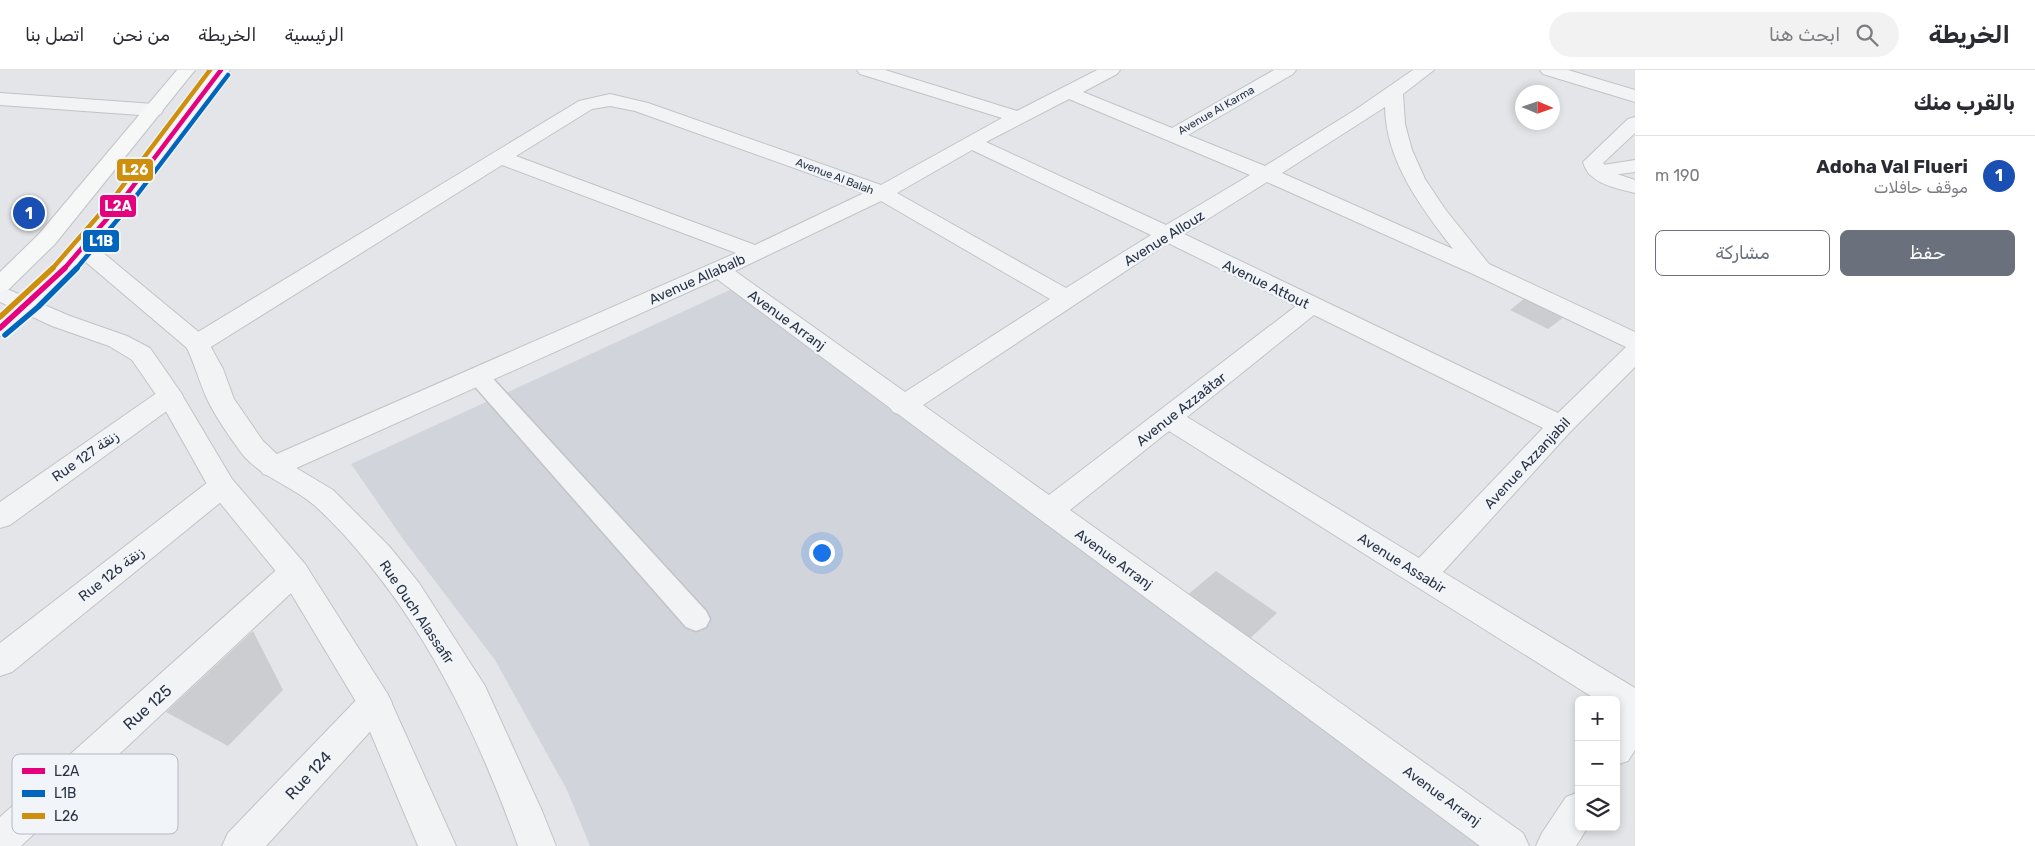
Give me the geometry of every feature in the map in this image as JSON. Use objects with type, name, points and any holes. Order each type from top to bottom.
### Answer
[{"type":"main road","points":[[0,285],[47,239],[186,70]]},
{"type":"main road","points":[[0,328],[28,306],[100,228],[221,70]]},
{"type":"street","points":[[866,70],[1017,117]]},
{"type":"street","name":"Avenue Allabalb","points":[[273,467],[719,270],[882,194],[970,142],[1110,70]]},
{"type":"street","name":"Avenue Al Karma","points":[[1172,136],[1287,70]]},
{"type":"street","name":"Avenue Allouz","points":[[902,406],[1167,234],[1268,175],[1394,93],[1425,70]]},
{"type":"street","points":[[1549,70],[1635,96]]},
{"type":"street","points":[[1068,92],[1268,175],[1481,269],[1635,342]]},
{"type":"street","points":[[1394,93],[1395,124],[1402,150],[1415,179],[1436,212],[1481,269]]},
{"type":"street","points":[[0,99],[154,110]]},
{"type":"street","name":"Avenue Al Balah","points":[[197,344],[586,105],[610,100],[641,107],[836,175],[882,194],[1067,299]]},
{"type":"street","points":[[1635,123],[1593,162],[1597,171],[1635,187]]},
{"type":"street","name":"Avenue Attout","points":[[970,142],[1167,234],[1311,306],[1561,426]]},
{"type":"street","points":[[499,157],[756,253]]},
{"type":"street","points":[[1597,171],[1635,166]]},
{"type":"street","name":"Rue Ouch Alassafir","points":[[82,247],[197,344],[210,368],[222,400],[253,448],[273,467],[323,497],[378,554],[408,592],[473,696],[524,811],[537,846]]},
{"type":"street","name":"Avenue Arranj","points":[[719,270],[902,406],[1510,846]]},
{"type":"street","points":[[0,292],[61,321],[118,341],[141,354],[170,396],[222,486],[294,572],[375,703],[437,846]]},
{"type":"street","name":"Avenue Azzaâtar","points":[[1049,511],[1170,419],[1311,306]]},
{"type":"street","name":"Avenue Azzanjabil","points":[[1421,576],[1561,426],[1635,353]]},
{"type":"street","name":"Rue 127 زنقة","points":[[0,516],[170,396]]},
{"type":"street","name":"Avenue Assabir","points":[[1170,419],[1421,576],[1635,706]]},
{"type":"street","name":"Rue 126 زنقة","points":[[0,662],[222,486]]},
{"type":"street","name":"Rue 125","points":[[95,754],[294,572]]},
{"type":"street","name":"Rue 124","points":[[241,846],[375,703]]},
{"type":"street","points":[[1620,744],[1635,721]]},
{"type":"street","points":[[1555,846],[1575,815]]},
{"type":"street","name":"Rue 125","points":[[0,841],[12,830]]},
{"type":"lane","points":[[478,376],[696,619]]},
{"type":"shaded area","points":[[732,289],[1496,846],[590,846],[567,790],[495,660],[403,539],[351,464]]},
{"type":"building","points":[[1525,298],[1564,317],[1548,329],[1510,310]]},
{"type":"building","points":[[1216,571],[1277,613],[1240,648],[1178,603]]},
{"type":"building","points":[[253,631],[283,690],[228,746],[166,712]]},
{"type":"transit line","name":"L26","points":[[0,317],[29,292],[85,233],[210,70]]},
{"type":"transit line","name":"L2A","points":[[0,328],[63,271],[91,239],[145,172],[221,70]]},
{"type":"transit line","name":"L1B","points":[[5,335],[68,278],[97,246],[151,178],[228,75]]},
{"type":"place","name":"Adoha Val Flueri","points":[[29,213]]}]
